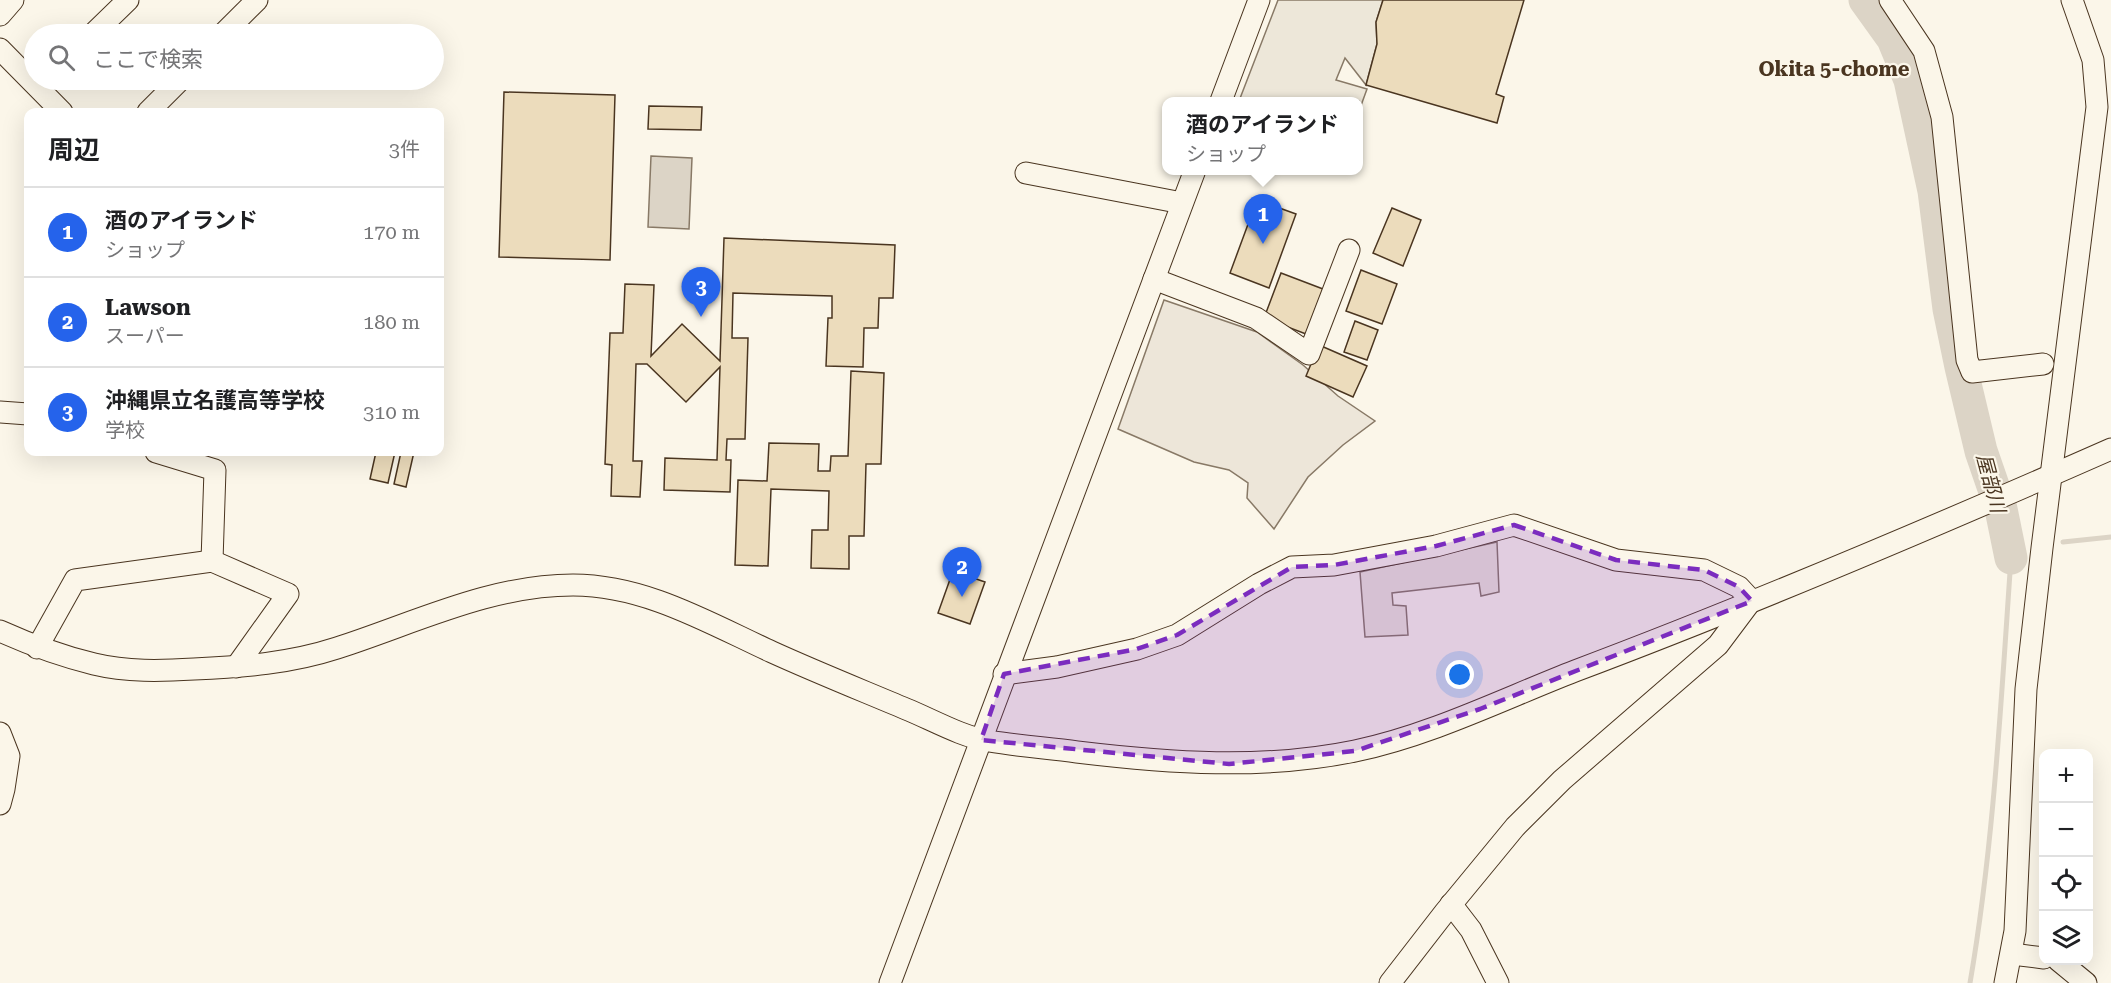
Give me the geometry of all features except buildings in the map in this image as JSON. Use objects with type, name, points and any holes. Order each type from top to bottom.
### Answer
[{"type":"street","points":[[0,15],[13,0]]},
{"type":"street","points":[[103,24],[128,0]]},
{"type":"street","points":[[233,24],[256,0]]},
{"type":"street","points":[[1223,97],[1259,0]]},
{"type":"street","points":[[1890,0],[1924,51],[1942,117],[1967,360],[1972,372],[2043,364]]},
{"type":"street","points":[[2005,983],[2012,954],[2019,876],[2026,689],[2102,60],[2072,0]]},
{"type":"street","points":[[0,49],[24,69]]},
{"type":"street","points":[[47,90],[59,108]]},
{"type":"street","points":[[152,108],[170,90]]},
{"type":"street","points":[[1026,173],[1182,203]]},
{"type":"street","points":[[890,983],[1004,674],[1193,175]]},
{"type":"street","points":[[1154,279],[1257,318],[1309,354],[1349,250]]},
{"type":"street","points":[[0,412],[24,414]]},
{"type":"street","points":[[0,631],[37,648],[97,665],[129,670],[158,671],[236,667],[289,660],[336,648],[407,622],[487,597],[540,586],[614,587],[664,602],[780,655],[981,740],[1136,759],[1229,764],[1305,759],[1355,751],[1407,737],[1667,637],[2005,497],[2111,449]]},
{"type":"street","points":[[169,456],[215,470],[212,561]]},
{"type":"street","points":[[1004,674],[1057,667],[1137,649],[1177,635],[1259,584],[1292,567],[1334,565],[1436,546],[1514,525],[1616,560],[1704,570],[1738,587],[1752,601]]},
{"type":"street","points":[[37,648],[75,580],[212,561],[288,594],[236,667]]},
{"type":"street","points":[[1390,983],[1515,827],[1562,780],[1718,645],[1752,601]]},
{"type":"street","points":[[0,733],[9,756],[0,804]]},
{"type":"street","points":[[1451,904],[1471,930],[1498,983]]},
{"type":"street","points":[[2012,954],[2039,957]]},
{"type":"street","points":[[2064,965],[2086,983]]},
{"type":"highlighted area","points":[[1514,525],[1616,560],[1704,570],[1739,587],[1752,601],[1480,709],[1355,751],[1229,764],[981,740],[1004,674],[1137,649],[1177,635],[1292,567],[1334,565],[1436,546]]},
{"type":"shaded area","points":[[1278,0],[1383,0],[1376,22],[1377,44],[1366,85],[1345,58],[1336,80],[1367,89],[1363,100],[1363,97],[1241,97]]},
{"type":"shaded area","points":[[651,156],[692,158],[689,229],[648,227]]},
{"type":"shaded area","points":[[1164,300],[1257,332],[1303,365],[1338,396],[1375,421],[1343,445],[1308,477],[1274,529],[1247,498],[1248,483],[1229,470],[1194,462],[1118,429]]},
{"type":"shaded area","points":[[1497,542],[1499,592],[1481,596],[1479,583],[1392,593],[1393,605],[1406,606],[1408,635],[1365,637],[1360,572]]},
{"type":"waterway","name":"屋部川","points":[[1865,0],[1893,39],[1910,80],[1934,191],[1949,309],[1961,367],[1981,451],[2001,509],[2011,558]]},
{"type":"waterway","points":[[2063,542],[2111,537]]},
{"type":"waterway","name":"屋部川","points":[[1970,983],[1991,824],[2011,558]]},
{"type":"place","name":"酒のアイランド","points":[[1263,244]]},
{"type":"place","name":"沖縄県立名護高等学校","points":[[701,317]]},
{"type":"place","name":"Lawson","points":[[962,597]]},
{"type":"district","name":"Okita 5-chome","points":[[1834,69]]}]
